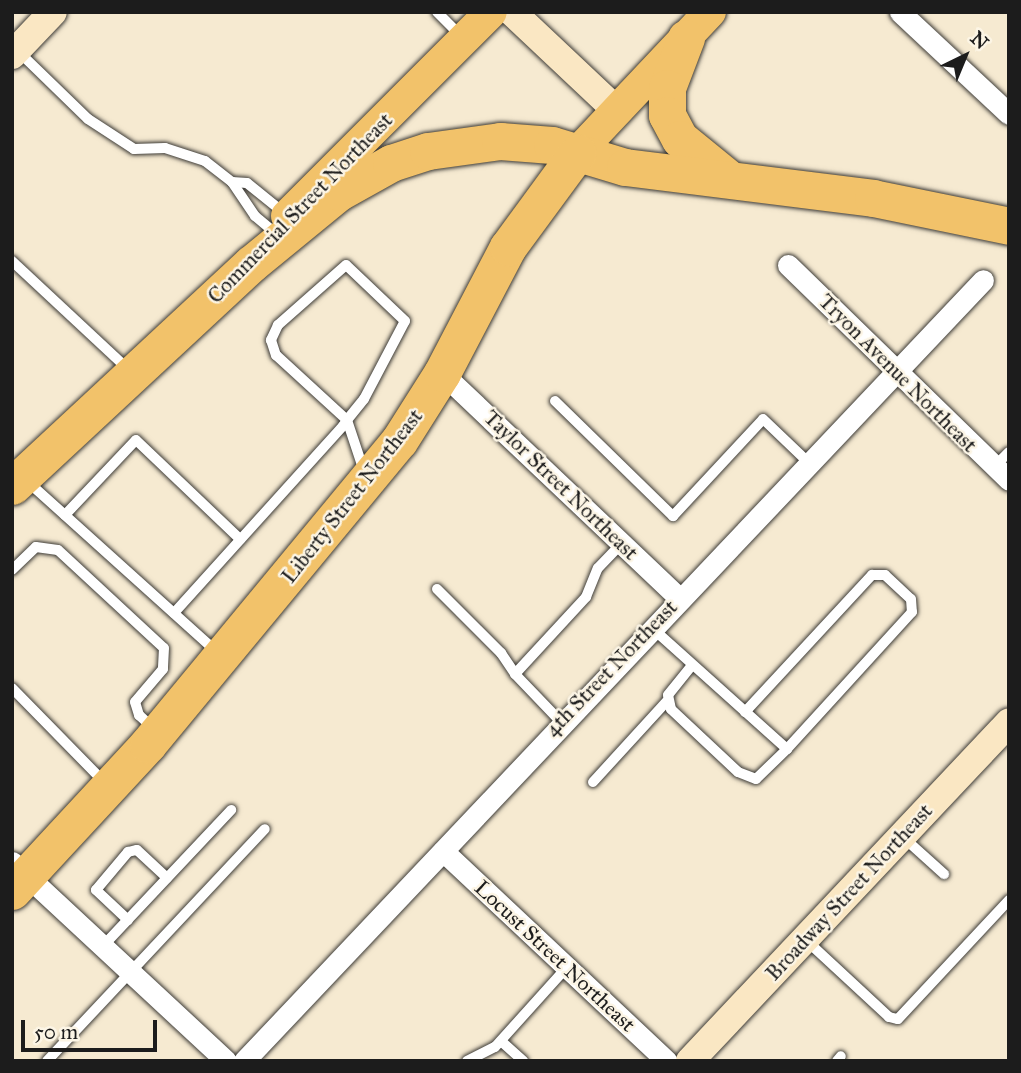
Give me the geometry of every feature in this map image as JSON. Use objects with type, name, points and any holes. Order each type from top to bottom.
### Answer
[{"type":"highway","points":[[698,25],[667,88],[667,115],[680,139],[727,177]]},
{"type":"highway","points":[[251,264],[340,192],[391,163],[428,151],[500,141],[552,145],[625,167],[727,177],[873,198],[1009,226]]},
{"type":"highway","name":"Liberty Street Northeast","points":[[17,876],[108,787],[157,733],[368,481],[442,373],[508,247],[577,153]]},
{"type":"highway","name":"Commercial Street Northeast","points":[[17,482],[251,264]]},
{"type":"main road","points":[[15,52],[53,12]]},
{"type":"main road","name":"Commercial Street Northeast","points":[[251,264],[280,223],[491,12]]},
{"type":"main road","points":[[512,12],[617,111]]},
{"type":"main road","name":"Liberty Street Northeast","points":[[577,153],[698,25]]},
{"type":"main road","name":"Broadway Street Northeast","points":[[690,1061],[902,836],[1006,731]]},
{"type":"street","points":[[900,12],[1009,114]]},
{"type":"street","name":"Tryon Avenue Northeast","points":[[788,265],[887,357],[893,372],[1004,466]]},
{"type":"street","name":"4th Street Northeast","points":[[244,1061],[650,627],[983,280]]},
{"type":"street","name":"Taylor Street Northeast","points":[[442,373],[679,598]]},
{"type":"street","name":"Locust Street Northeast","points":[[443,851],[667,1061]]},
{"type":"street","points":[[17,876],[103,946],[226,1061]]},
{"type":"lane","points":[[437,12],[465,40]]},
{"type":"lane","points":[[15,52],[88,119],[134,149],[181,153],[205,161],[232,182],[256,216],[280,223]]},
{"type":"lane","points":[[232,182],[247,183],[280,223]]},
{"type":"lane","points":[[12,261],[132,373]]},
{"type":"lane","points":[[174,613],[347,420],[364,398],[405,321],[346,265],[278,325],[271,340],[276,355],[347,420],[368,481]]},
{"type":"lane","points":[[555,401],[673,516],[763,419],[807,462]]},
{"type":"lane","points":[[65,515],[136,440],[240,539]]},
{"type":"lane","points":[[17,482],[65,515],[222,656]]},
{"type":"lane","points":[[515,674],[586,597],[598,568],[622,543]]},
{"type":"lane","points":[[12,570],[36,547],[58,550],[164,648],[163,669],[135,702],[139,715],[157,733]]},
{"type":"lane","points":[[667,701],[671,709],[748,779],[756,779],[912,612],[911,599],[885,575],[872,575],[745,712]]},
{"type":"lane","points":[[437,589],[501,653],[515,674],[561,722]]},
{"type":"lane","points":[[650,627],[786,749]]},
{"type":"lane","points":[[593,782],[667,701],[692,665]]},
{"type":"lane","points":[[12,688],[108,787]]},
{"type":"lane","points":[[103,946],[231,810]]},
{"type":"lane","points":[[47,1061],[265,829]]},
{"type":"lane","points":[[902,836],[944,874]]},
{"type":"lane","points":[[128,920],[96,890],[128,852],[137,850],[167,878]]},
{"type":"lane","points":[[805,939],[889,1017],[898,1019],[1009,901]]},
{"type":"lane","points":[[467,1061],[501,1041],[567,967]]},
{"type":"lane","points":[[501,1041],[523,1061]]}]
